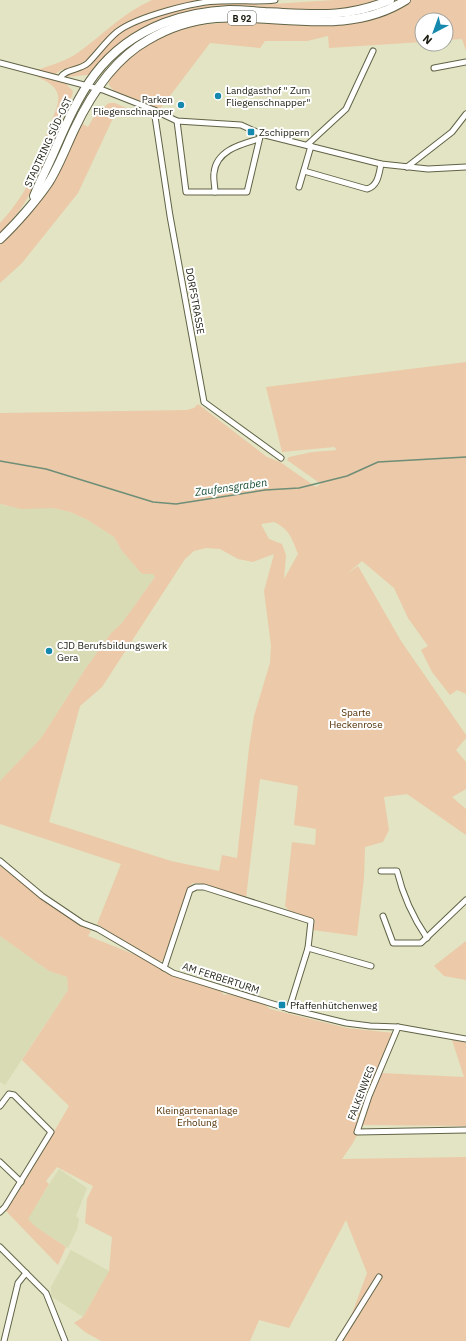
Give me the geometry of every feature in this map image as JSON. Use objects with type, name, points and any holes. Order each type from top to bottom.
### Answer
[{"type":"main road","name":"STADTRING SÜD-OST","points":[[31,204],[71,111],[86,86],[106,60],[123,44],[149,29],[178,18],[202,12],[229,10],[320,15],[342,14],[362,10],[390,0]]},
{"type":"main road","name":"STADTRING SÜD-OST","points":[[0,239],[49,182],[75,128],[98,89],[113,70],[134,49],[160,33],[190,23],[216,18],[317,22],[341,21],[379,13],[406,0]]},
{"type":"street","points":[[60,78],[63,73],[67,71],[82,68],[117,32],[146,17],[211,1],[254,2],[275,0]]},
{"type":"street","points":[[299,187],[309,146],[346,109],[373,51]]},
{"type":"street","points":[[0,62],[98,89],[154,110],[177,121],[241,125],[260,136],[309,146],[381,164],[428,169],[466,167]]},
{"type":"street","points":[[434,68],[466,62]]},
{"type":"street","name":"DORFSTRASSE","points":[[154,110],[170,216],[204,402],[281,458]]},
{"type":"street","points":[[407,167],[452,132],[466,114]]},
{"type":"street","points":[[177,121],[186,192],[248,192],[260,136]]},
{"type":"street","points":[[215,192],[214,172],[219,159],[231,148],[260,136]]},
{"type":"street","points":[[304,171],[367,189],[372,188],[377,180],[381,164]]},
{"type":"street","name":"AM FERBERTURM","points":[[0,861],[42,896],[82,923],[98,929],[164,968],[187,978],[289,1009],[346,1023],[398,1027],[466,1039]]},
{"type":"street","points":[[381,871],[397,871],[403,896],[415,921],[427,938]]},
{"type":"street","points":[[164,968],[190,890],[196,887],[204,887],[283,911],[311,921],[308,948],[289,1009]]},
{"type":"street","points":[[383,916],[393,943],[421,943],[466,900]]},
{"type":"street","points":[[308,948],[371,966]]},
{"type":"street","name":"FALKENWEG","points":[[398,1027],[369,1096],[357,1132],[466,1130]]},
{"type":"street","points":[[0,1106],[9,1094],[14,1095],[51,1132],[21,1182],[0,1212]]},
{"type":"street","points":[[0,1162],[21,1182]]},
{"type":"street","points":[[0,1247],[46,1293],[65,1341]]},
{"type":"street","points":[[4,1341],[18,1282],[26,1273]]},
{"type":"street","points":[[339,1341],[380,1277]]},
{"type":"shaded area","name":"CJD Berufsbildungswerk Gera","points":[[0,504],[5,506],[53,508],[70,512],[86,519],[114,537],[122,551],[142,574],[154,574],[155,577],[122,623],[111,633],[86,668],[41,738],[0,781]]},
{"type":"shaded area","points":[[0,936],[49,971],[67,977],[68,990],[5,1085],[0,1082]]},
{"type":"shaded area","points":[[59,1169],[87,1188],[76,1216],[79,1219],[77,1229],[68,1248],[26,1221]]},
{"type":"shaded area","points":[[71,1250],[109,1271],[83,1317],[51,1296],[51,1287]]},
{"type":"green space","points":[[152,0],[214,0],[140,16],[114,32],[81,65],[61,70],[54,75],[37,70],[74,55],[123,17]]},
{"type":"green space","points":[[334,0],[383,0],[366,6],[322,12],[256,8],[141,30],[115,48],[88,75],[65,77],[66,74],[84,69],[120,32],[134,23],[163,14],[211,4],[257,5]]},
{"type":"green space","points":[[412,0],[466,0],[466,51],[462,39],[454,40],[454,12],[414,12],[414,43],[329,48],[328,36],[307,41],[265,41],[260,48],[210,43],[160,109],[114,91],[109,85],[110,78],[117,69],[150,43],[176,31],[202,25],[230,23],[287,25],[344,24],[362,21],[396,9]]},
{"type":"green space","points":[[36,76],[68,83],[67,85],[73,91],[72,96],[52,135],[54,136],[50,149],[33,188],[18,212],[0,233],[0,223],[24,192],[33,175],[42,154],[58,103],[58,95],[55,88]]},
{"type":"green space","points":[[109,103],[115,103],[128,109],[119,111],[114,116],[78,193],[22,263],[0,283],[0,244],[22,222],[83,124],[88,127],[96,113]]},
{"type":"green space","name":"Sparte Heckenrose","points":[[466,362],[466,694],[457,690],[450,695],[432,672],[421,650],[428,646],[408,618],[394,588],[362,561],[347,574],[358,566],[401,641],[466,735],[466,738],[456,750],[466,762],[466,789],[452,797],[466,809],[466,835],[407,794],[384,797],[389,830],[383,842],[365,847],[364,878],[357,936],[313,930],[315,921],[289,911],[285,906],[292,842],[315,845],[316,829],[294,825],[298,786],[260,779],[246,898],[200,883],[193,883],[189,887],[165,958],[162,961],[156,961],[97,924],[121,864],[0,824],[0,781],[41,738],[86,668],[111,633],[122,623],[155,577],[153,574],[142,574],[122,551],[114,537],[86,519],[70,512],[53,508],[21,509],[0,504],[0,413],[187,410],[194,408],[198,404],[267,457],[280,462],[316,487],[321,484],[287,460],[289,457],[312,452],[337,450],[334,447],[282,452],[266,387]],"holes":[[[274,522],[287,531],[298,554],[284,579],[286,555],[282,544],[269,539],[261,524]],[[206,548],[220,549],[238,559],[253,562],[274,554],[264,591],[271,646],[270,663],[254,716],[237,858],[222,855],[219,871],[171,861],[49,822],[80,706],[102,687],[185,559],[194,551]]]},
{"type":"green space","name":"Kleingartenanlage Erholung","points":[[0,864],[45,901],[91,931],[88,936],[141,957],[171,975],[221,991],[224,995],[228,994],[262,1002],[270,1009],[347,1028],[394,1033],[373,1090],[381,1073],[464,1077],[452,1040],[466,1043],[466,1126],[362,1125],[353,1143],[342,1159],[466,1157],[466,1341],[340,1341],[344,1335],[367,1273],[346,1220],[289,1328],[259,1320],[250,1341],[101,1341],[85,1332],[74,1323],[83,1317],[109,1271],[112,1237],[85,1223],[87,1199],[93,1186],[57,1167],[46,1181],[49,1184],[28,1219],[36,1227],[66,1247],[58,1265],[6,1211],[69,1106],[22,1060],[68,990],[67,977],[49,971],[0,936]]},
{"type":"green space","points":[[466,941],[466,980],[444,976],[434,966]]},
{"type":"waterway","name":"Zaufensgraben","points":[[0,461],[46,469],[153,502],[176,504],[265,490],[299,488],[347,476],[378,462],[466,457]]},
{"type":"place","name":"Landgasthof \" Zum Fliegenschnapper\"","points":[[218,96]]},
{"type":"place","name":"Parken Fliegenschnapper","points":[[181,105]]},
{"type":"place","name":"Zschippern","points":[[251,132]]},
{"type":"place","name":"CJD Berufsbildungswerk Gera","points":[[49,651]]},
{"type":"place","name":"Pfaffenhütchenweg","points":[[282,1005]]}]
